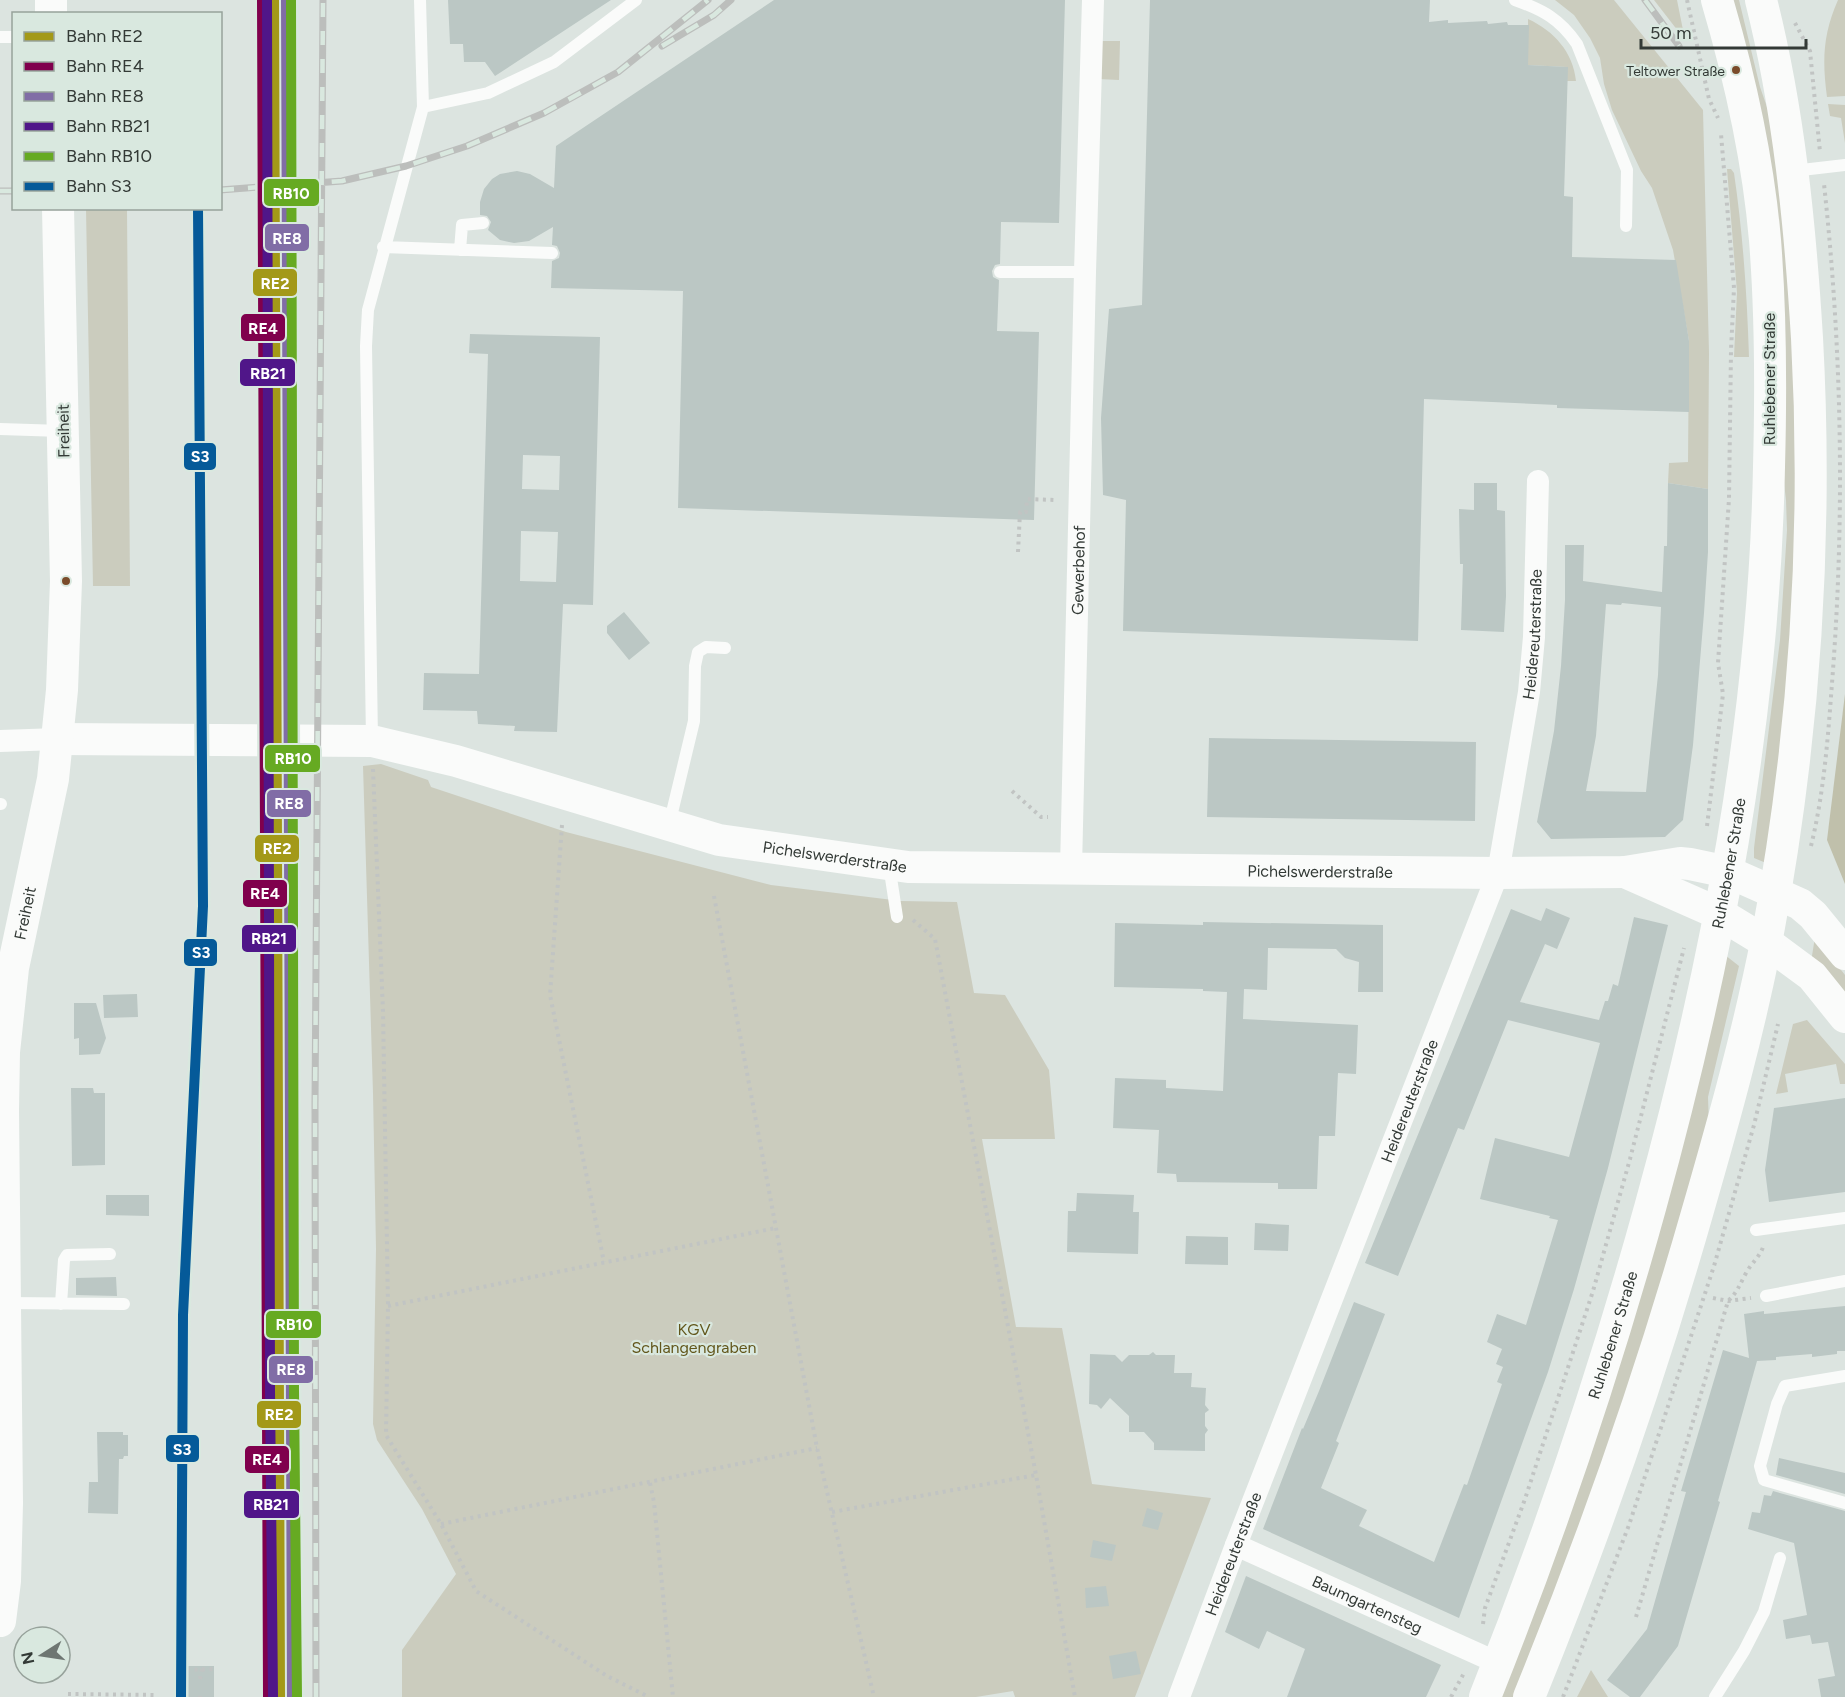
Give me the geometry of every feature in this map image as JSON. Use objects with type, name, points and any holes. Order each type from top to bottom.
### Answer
[{"type":"street","name":"Gewerbehof","points":[[1071,868],[1093,0]]},
{"type":"street","name":"Ruhlebener Straße","points":[[1485,1697],[1561,1495],[1636,1259],[1678,1102],[1720,914],[1743,776],[1762,607],[1768,514],[1770,350],[1765,237],[1758,189],[1736,70],[1717,0]]},
{"type":"street","points":[[1529,1697],[1567,1603],[1621,1455],[1672,1299],[1725,1119],[1775,893],[1798,724],[1807,614],[1811,509],[1810,402],[1804,282],[1793,171],[1774,50],[1761,0]]},
{"type":"street","name":"Freiheit","points":[[0,1621],[6,1552],[4,1052],[14,940],[50,794],[62,690],[66,581],[58,210]]},
{"type":"street","name":"Heidereuterstraße","points":[[1179,1697],[1498,873],[1528,692],[1534,637],[1538,481]]},
{"type":"street","name":"Pichelswerderstraße","points":[[58,739],[372,741],[456,761],[719,840],[908,867],[1498,873],[1625,872],[1680,863],[1728,872],[1800,904],[1814,915],[1845,954]]},
{"type":"street","points":[[0,741],[58,739]]},
{"type":"street","name":"Pichelswerderstraße","points":[[1625,872],[1720,914],[1766,942],[1812,976],[1845,1017]]},
{"type":"street","name":"Baumgartensteg","points":[[1236,1545],[1498,1663]]},
{"type":"lane","points":[[372,741],[366,346],[368,310],[383,247],[423,107],[420,0]]},
{"type":"lane","points":[[423,107],[488,93],[554,62],[636,0]]},
{"type":"lane","points":[[1515,0],[1556,19],[1577,44],[1627,170],[1626,226]]},
{"type":"lane","points":[[1793,171],[1845,165]]},
{"type":"lane","points":[[460,250],[462,225],[483,223]]},
{"type":"lane","points":[[383,247],[552,253]]},
{"type":"lane","points":[[1000,272],[1085,272]]},
{"type":"lane","points":[[0,429],[64,431]]},
{"type":"lane","points":[[669,825],[694,722],[695,666],[698,652],[706,646],[725,648]]},
{"type":"lane","points":[[889,865],[902,916]]},
{"type":"lane","points":[[1761,1230],[1845,1218]]},
{"type":"lane","points":[[61,1304],[64,1260],[67,1255],[110,1254]]},
{"type":"lane","points":[[1766,1296],[1845,1281]]},
{"type":"lane","points":[[5,1303],[124,1304]]},
{"type":"lane","points":[[1845,1376],[1785,1386],[1777,1404],[1760,1466],[1764,1480],[1845,1503]]},
{"type":"lane","points":[[1715,1697],[1744,1651],[1764,1612],[1780,1558]]},
{"type":"path","points":[[1687,0],[1709,99],[1720,123],[1734,288],[1729,499],[1718,663],[1723,694],[1706,819],[1707,828]]},
{"type":"path","points":[[1018,552],[1020,512],[1026,512],[1027,499],[1057,500]]},
{"type":"path","points":[[372,741],[383,1011],[388,1306],[386,1435],[441,1524],[476,1591],[606,1676],[649,1697]]},
{"type":"path","points":[[1012,791],[1041,817],[1048,817]]},
{"type":"path","points":[[562,825],[550,995],[604,1262]]},
{"type":"path","points":[[714,896],[817,1448],[874,1697]]},
{"type":"path","points":[[902,916],[935,939],[1036,1475],[1075,1697]]},
{"type":"path","points":[[1482,1629],[1485,1608],[1529,1488],[1593,1291],[1630,1159],[1684,946]]},
{"type":"path","points":[[1763,1087],[1778,1021]]},
{"type":"path","points":[[388,1306],[776,1228]]},
{"type":"path","points":[[1636,1617],[1728,1301],[1736,1293],[1747,1271],[1761,1253],[1761,1230]]},
{"type":"path","points":[[1713,1298],[1728,1301],[1766,1296]]},
{"type":"path","points":[[441,1524],[817,1448]]},
{"type":"path","points":[[832,1512],[1036,1475]]},
{"type":"path","points":[[650,1483],[654,1502],[673,1697]]},
{"type":"path","points":[[200,1679],[202,1669]]},
{"type":"path","points":[[187,1670],[215,1669]]},
{"type":"path","points":[[1451,1697],[1465,1671]]},
{"type":"path","points":[[68,1694],[158,1695]]},
{"type":"green space","points":[[1555,0],[1614,0],[1703,110],[1709,353],[1708,489],[1668,483],[1669,463],[1688,462],[1689,341],[1673,250],[1652,188],[1641,171],[1612,110],[1604,84],[1600,58],[1574,15]]},
{"type":"green space","points":[[1654,0],[1677,0],[1685,40]]},
{"type":"green space","points":[[1728,0],[1739,0],[1760,87],[1776,133],[1797,373],[1794,640],[1766,863],[1754,858],[1754,848],[1780,640],[1787,530],[1786,500]]},
{"type":"green space","points":[[1838,0],[1845,0],[1845,96],[1827,97],[1824,71],[1825,47],[1829,24]]},
{"type":"green space","points":[[1528,19],[1554,36],[1561,44],[1571,61],[1576,81],[1567,81],[1567,67],[1528,65]]},
{"type":"green space","points":[[1099,41],[1120,41],[1119,80],[1098,79]]},
{"type":"green space","points":[[1828,104],[1845,105],[1845,143],[1841,118],[1830,116]]},
{"type":"green space","points":[[1727,169],[1731,169],[1734,173],[1740,219],[1749,357],[1734,357],[1737,292]]},
{"type":"green space","points":[[86,210],[127,210],[130,586],[93,586]]},
{"type":"green space","points":[[1845,694],[1845,884],[1827,840]]},
{"type":"green space","name":"KGV Schlangengraben","points":[[381,764],[428,780],[431,787],[566,832],[771,885],[901,901],[957,902],[974,993],[1005,995],[1049,1070],[1055,1139],[982,1139],[1016,1327],[1062,1328],[1092,1484],[1211,1498],[1135,1697],[1015,1697],[1013,1691],[976,1697],[402,1697],[402,1650],[456,1574],[422,1509],[377,1440],[373,1424],[376,1249],[363,766]]},
{"type":"green space","points":[[1815,937],[1845,975],[1845,1005],[1811,962]]},
{"type":"green space","points":[[1725,955],[1739,966],[1708,1097],[1709,1126],[1639,1368],[1517,1697],[1496,1697]]},
{"type":"green space","points":[[1807,1020],[1845,1064],[1845,1084],[1840,1084],[1836,1064],[1785,1074],[1788,1092],[1776,1094],[1793,1024]]},
{"type":"green space","points":[[1591,1670],[1608,1697],[1577,1697]]},
{"type":"building","points":[[448,0],[611,0],[495,76],[485,62],[464,62],[463,44],[450,44]]},
{"type":"building","points":[[774,0],[1065,0],[1059,223],[1001,222],[1000,264],[995,265],[992,271],[993,277],[999,280],[997,331],[1039,332],[1034,520],[678,508],[683,291],[551,288],[552,261],[559,258],[560,253],[557,246],[552,245],[553,227],[529,241],[514,243],[500,240],[488,230],[491,222],[487,216],[480,215],[480,202],[484,189],[492,179],[500,174],[517,171],[530,174],[554,188],[556,146]]},
{"type":"building","points":[[1150,0],[1430,0],[1429,22],[1487,21],[1488,24],[1507,22],[1508,25],[1529,25],[1528,65],[1568,67],[1564,196],[1573,197],[1572,257],[1676,260],[1689,341],[1689,412],[1557,408],[1557,405],[1424,399],[1418,641],[1123,631],[1126,500],[1103,495],[1101,418],[1109,309],[1142,305]]},
{"type":"building","points":[[470,334],[600,337],[593,605],[563,604],[557,732],[514,731],[515,726],[478,724],[477,711],[423,710],[424,673],[479,674],[488,354],[469,353]],"holes":[[[523,455],[560,456],[559,490],[522,489]],[[521,531],[558,532],[556,582],[520,581]]]},
{"type":"building","points":[[1474,483],[1497,483],[1497,510],[1505,511],[1504,632],[1461,630],[1463,564],[1460,564],[1459,509],[1474,510]]},
{"type":"building","points":[[1668,483],[1708,489],[1708,552],[1704,613],[1693,745],[1683,820],[1665,837],[1551,839],[1537,822],[1554,731],[1561,666],[1565,600],[1565,545],[1584,545],[1583,581],[1662,592],[1664,546],[1667,546]],"holes":[[[1622,603],[1661,607],[1658,675],[1646,792],[1586,791],[1596,736],[1606,604],[1621,605]]]},
{"type":"building","points":[[624,612],[650,643],[629,660],[607,633],[607,626]]},
{"type":"building","points":[[1209,738],[1476,742],[1475,821],[1207,817]]},
{"type":"building","points":[[1546,908],[1570,918],[1557,949],[1545,944],[1520,1002],[1599,1020],[1613,984],[1618,986],[1634,917],[1668,925],[1608,1168],[1574,1289],[1548,1372],[1459,1618],[1263,1529],[1354,1302],[1385,1314],[1336,1441],[1339,1443],[1321,1488],[1367,1510],[1359,1526],[1434,1562],[1464,1484],[1467,1485],[1502,1384],[1497,1382],[1503,1367],[1496,1364],[1502,1349],[1487,1342],[1497,1314],[1526,1325],[1558,1220],[1480,1199],[1495,1138],[1569,1157],[1600,1043],[1508,1020],[1464,1130],[1458,1128],[1398,1276],[1365,1263],[1511,909],[1541,921]]},
{"type":"building","points":[[1203,922],[1383,925],[1383,992],[1358,992],[1359,962],[1345,958],[1336,949],[1268,948],[1267,990],[1244,989],[1243,1019],[1358,1025],[1356,1074],[1338,1073],[1335,1136],[1319,1136],[1317,1189],[1278,1189],[1278,1183],[1177,1182],[1176,1174],[1157,1173],[1159,1130],[1113,1128],[1115,1078],[1166,1080],[1166,1088],[1223,1091],[1227,992],[1203,991],[1203,989],[1114,987],[1115,923],[1203,925]]},
{"type":"building","points":[[137,994],[138,1017],[104,1018],[103,995]]},
{"type":"building","points":[[74,1003],[96,1003],[106,1038],[100,1054],[79,1055],[79,1038],[74,1039]]},
{"type":"building","points":[[71,1088],[93,1088],[94,1093],[105,1093],[105,1165],[72,1166]]},
{"type":"building","points":[[1845,1098],[1845,1192],[1769,1202],[1765,1170],[1774,1108]]},
{"type":"building","points":[[1077,1193],[1134,1195],[1133,1212],[1139,1212],[1138,1254],[1067,1252],[1068,1211],[1076,1211]]},
{"type":"building","points":[[106,1195],[149,1195],[149,1216],[106,1215]]},
{"type":"building","points":[[1255,1223],[1289,1225],[1288,1251],[1254,1250]]},
{"type":"building","points":[[1186,1236],[1228,1237],[1228,1265],[1185,1264]]},
{"type":"building","points":[[116,1277],[117,1296],[76,1295],[76,1278]]},
{"type":"building","points":[[1845,1306],[1845,1351],[1812,1357],[1812,1354],[1757,1361],[1718,1501],[1720,1502],[1678,1646],[1640,1697],[1630,1697],[1607,1680],[1647,1629],[1686,1492],[1681,1491],[1723,1350],[1749,1358],[1744,1314]]},
{"type":"building","points":[[1153,1352],[1156,1355],[1175,1355],[1174,1373],[1192,1373],[1191,1387],[1206,1388],[1205,1405],[1209,1410],[1205,1413],[1205,1426],[1208,1430],[1205,1434],[1205,1451],[1154,1450],[1154,1443],[1144,1432],[1129,1432],[1129,1416],[1110,1398],[1101,1409],[1097,1405],[1089,1404],[1090,1354],[1115,1355],[1122,1362],[1129,1355],[1149,1355]]},
{"type":"building","points":[[97,1432],[123,1432],[123,1435],[128,1435],[128,1456],[119,1459],[118,1514],[88,1513],[89,1482],[98,1482]]},
{"type":"building","points":[[1779,1458],[1845,1473],[1845,1494],[1776,1475]]},
{"type":"building","points":[[1773,1491],[1845,1511],[1845,1697],[1821,1697],[1818,1679],[1835,1676],[1828,1642],[1812,1644],[1810,1635],[1786,1639],[1783,1620],[1807,1615],[1794,1543],[1748,1529],[1752,1512],[1760,1513],[1764,1495],[1771,1496]]},
{"type":"building","points":[[1147,1508],[1163,1513],[1158,1530],[1142,1526]]},
{"type":"building","points":[[1093,1540],[1116,1545],[1112,1561],[1090,1557]]},
{"type":"building","points":[[1246,1576],[1441,1665],[1426,1697],[1287,1697],[1305,1649],[1267,1631],[1259,1649],[1225,1632]]},
{"type":"building","points":[[1106,1586],[1109,1606],[1086,1608],[1085,1588]]},
{"type":"building","points":[[1136,1651],[1141,1674],[1113,1679],[1109,1656]]},
{"type":"building","points":[[188,1666],[214,1666],[214,1697],[188,1697]]},
{"type":"railway","points":[[316,1697],[315,1104],[323,0]]},
{"type":"railway","points":[[222,190],[342,181],[406,166],[467,146],[544,113],[618,72],[708,0]]},
{"type":"railway","points":[[662,46],[714,15],[731,0]]},
{"type":"railway","points":[[1645,0],[1679,46]]},
{"type":"railway","points":[[0,191],[12,191]]},
{"type":"rail line","name":"RE4","points":[[262,0],[268,1697]]},
{"type":"rail line","name":"RB21","points":[[267,0],[270,1391],[273,1697]]},
{"type":"rail line","name":"RE2","points":[[274,0],[280,1697]]},
{"type":"rail line","name":"RE8","points":[[286,0],[292,1697]]},
{"type":"rail line","name":"RB10","points":[[291,0],[294,1391],[297,1697]]},
{"type":"rail line","name":"S3","points":[[181,1697],[183,1315],[203,906],[198,210]]},
{"type":"place","name":"Teltower Straße","points":[[1736,70]]}]
